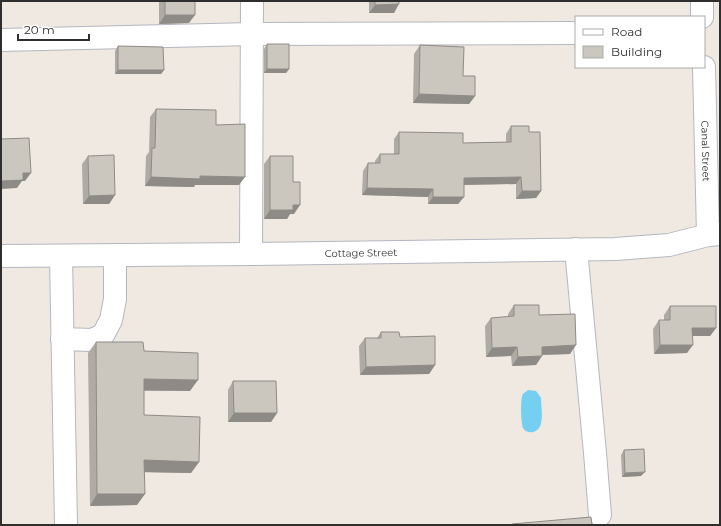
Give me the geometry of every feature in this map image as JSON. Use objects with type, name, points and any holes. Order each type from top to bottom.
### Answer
[{"type":"street","points":[[251,254],[252,1]]},
{"type":"street","points":[[702,1],[702,16]]},
{"type":"street","points":[[1,40],[252,34],[575,33]]},
{"type":"street","name":"Canal Street","points":[[704,68],[714,234]]},
{"type":"street","name":"Cottage Street","points":[[1,256],[115,256],[615,249],[669,245],[714,234]]},
{"type":"street","points":[[576,249],[600,515]]},
{"type":"street","points":[[61,256],[66,525]]},
{"type":"street","points":[[62,339],[92,340],[103,335],[111,320],[115,299],[115,256]]},
{"type":"water","points":[[528,390],[536,391],[541,398],[542,417],[540,426],[534,432],[528,432],[522,425],[522,396]]},
{"type":"building","points":[[165,1],[195,1],[195,15],[165,15]]},
{"type":"building","points":[[375,1],[399,1],[399,4],[375,5]]},
{"type":"building","points":[[267,44],[289,44],[289,69],[267,69]]},
{"type":"building","points":[[420,45],[464,47],[463,76],[475,76],[475,96],[419,94]]},
{"type":"building","points":[[118,46],[163,47],[164,70],[118,70]]},
{"type":"building","points":[[156,109],[216,110],[216,125],[245,124],[245,177],[200,176],[200,179],[151,177],[152,148],[155,148]]},
{"type":"building","points":[[511,126],[529,126],[529,132],[540,132],[541,191],[522,191],[521,177],[464,178],[464,197],[433,197],[433,189],[367,188],[368,163],[380,163],[380,154],[399,154],[399,132],[463,133],[463,143],[511,142]]},
{"type":"building","points":[[29,138],[31,173],[23,173],[23,180],[1,181],[1,139]]},
{"type":"building","points":[[114,155],[115,195],[89,196],[88,156]]},
{"type":"building","points":[[270,156],[293,156],[293,182],[300,182],[300,205],[293,205],[293,210],[270,210]]},
{"type":"building","points":[[514,305],[539,305],[539,315],[575,314],[576,345],[542,347],[542,356],[518,357],[517,347],[492,348],[491,318],[514,316]]},
{"type":"building","points":[[670,306],[716,306],[716,328],[692,328],[693,345],[660,345],[659,320],[670,320]]},
{"type":"building","points":[[381,332],[399,332],[400,337],[435,336],[435,365],[366,367],[365,338],[381,338]]},
{"type":"building","points":[[96,342],[143,342],[144,351],[198,353],[198,380],[144,379],[144,415],[200,417],[199,462],[144,460],[145,494],[97,494]]},
{"type":"building","points":[[233,381],[276,381],[277,413],[234,413]]},
{"type":"building","points":[[644,449],[645,472],[625,473],[624,450]]},
{"type":"building","points":[[591,517],[592,525],[512,525],[512,524]]}]
